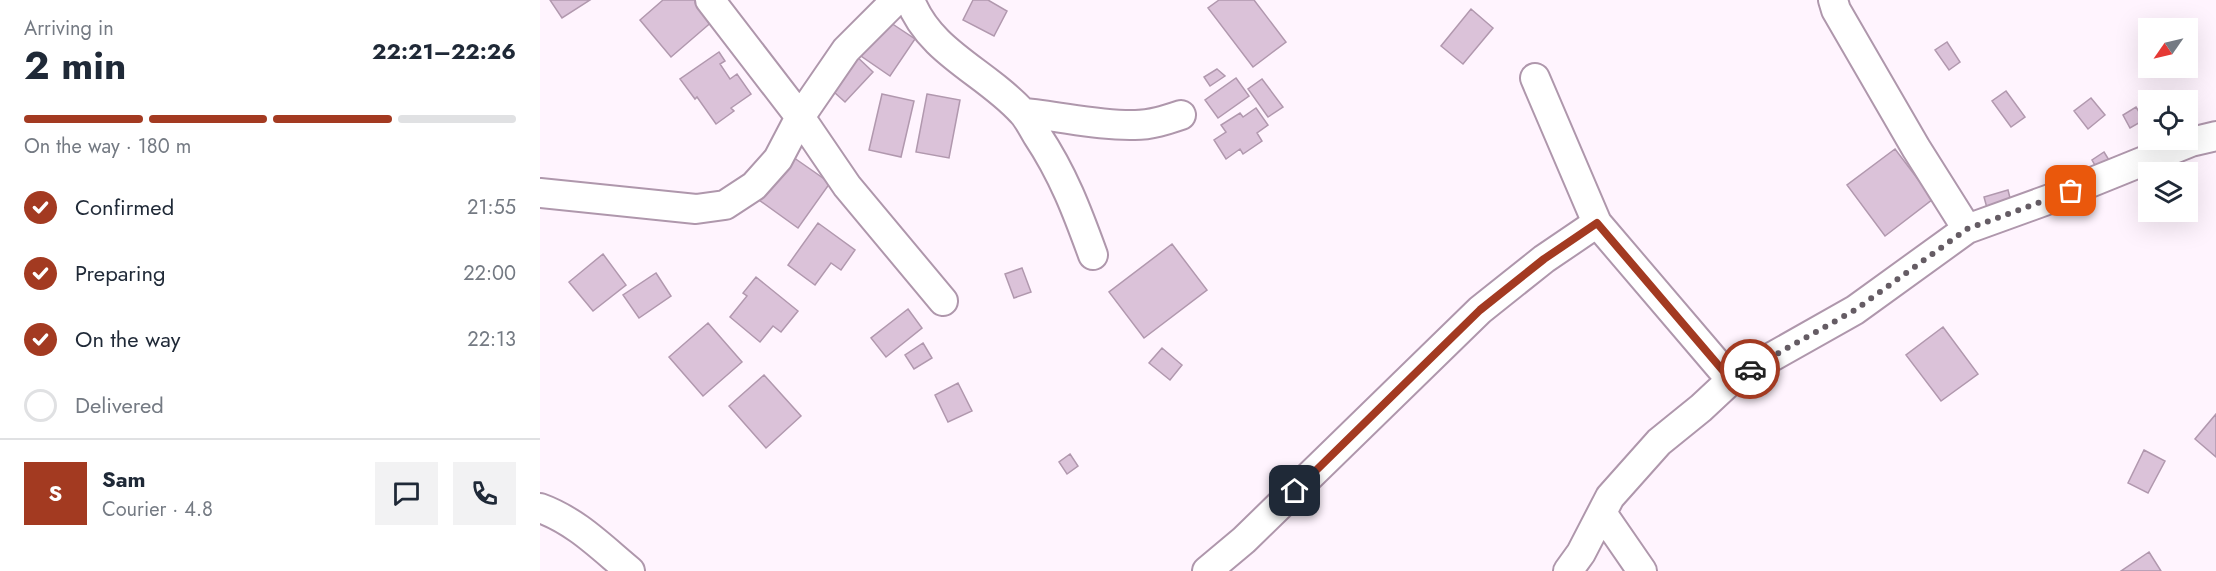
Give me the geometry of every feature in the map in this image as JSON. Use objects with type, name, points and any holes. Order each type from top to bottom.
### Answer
[{"type":"street","points":[[710,0],[800,117],[847,186],[943,301]]},
{"type":"street","points":[[540,194],[696,209],[725,205],[754,186],[778,159],[800,117],[846,50],[896,0]]},
{"type":"street","points":[[910,0],[926,30],[942,47],[992,84],[1023,112],[1056,163],[1093,255]]},
{"type":"street","points":[[1833,0],[1836,10],[1910,138],[1967,229]]},
{"type":"street","points":[[1535,78],[1597,223],[1731,380]]},
{"type":"street","points":[[1023,112],[1105,124],[1137,126],[1181,116]]},
{"type":"street","points":[[1569,571],[1610,497],[1659,442],[1731,380],[1855,310],[1967,229],[2050,199],[2191,142],[2216,136]]},
{"type":"street","points":[[1207,571],[1244,540],[1480,310],[1544,259],[1597,223]]},
{"type":"street","points":[[540,508],[558,514],[579,527],[630,571]]},
{"type":"street","points":[[1602,513],[1642,571]]},
{"type":"building","points":[[550,0],[590,0],[562,18]]},
{"type":"building","points":[[663,0],[697,0],[714,20],[671,57],[640,20]]},
{"type":"building","points":[[973,0],[988,0],[1007,11],[994,36],[963,20]]},
{"type":"building","points":[[1219,0],[1254,0],[1286,42],[1253,67],[1208,8]]},
{"type":"building","points":[[1471,9],[1493,28],[1463,64],[1441,46]]},
{"type":"building","points":[[885,19],[915,39],[890,76],[861,56]]},
{"type":"building","points":[[1947,42],[1960,62],[1949,70],[1935,50]]},
{"type":"building","points":[[719,52],[725,61],[720,64],[730,79],[737,74],[751,94],[731,108],[734,111],[716,124],[697,97],[695,99],[680,79]]},
{"type":"building","points":[[852,52],[873,72],[845,102],[823,82]]},
{"type":"building","points":[[1217,69],[1225,76],[1210,86],[1204,77]]},
{"type":"building","points":[[1236,78],[1249,96],[1218,118],[1205,100]]},
{"type":"building","points":[[1262,79],[1283,107],[1268,117],[1248,89]]},
{"type":"building","points":[[2006,91],[2025,117],[2011,127],[1992,101]]},
{"type":"building","points":[[882,94],[914,101],[901,157],[869,150]]},
{"type":"building","points":[[927,94],[960,100],[949,158],[916,152]]},
{"type":"building","points":[[2091,98],[2105,115],[2088,129],[2074,111]]},
{"type":"building","points":[[2136,107],[2138,123],[2130,128],[2123,115]]},
{"type":"building","points":[[1256,108],[1268,125],[1257,133],[1262,141],[1243,154],[1240,149],[1226,159],[1214,140],[1226,132],[1221,125],[1240,113],[1243,117]]},
{"type":"building","points":[[1895,149],[1933,199],[1885,236],[1847,185]]},
{"type":"building","points":[[2104,152],[2112,165],[2096,167],[2092,160]]},
{"type":"building","points":[[790,155],[830,183],[798,228],[759,200]]},
{"type":"building","points":[[2008,190],[2011,202],[1987,208],[1984,197]]},
{"type":"building","points":[[818,223],[855,250],[841,270],[831,263],[815,285],[788,265]]},
{"type":"building","points":[[1172,244],[1207,290],[1144,338],[1109,292]]},
{"type":"building","points":[[603,254],[626,285],[593,311],[569,282]]},
{"type":"building","points":[[1022,268],[1031,292],[1014,298],[1005,274]]},
{"type":"building","points":[[656,273],[671,296],[639,318],[623,295]]},
{"type":"building","points":[[756,277],[798,311],[781,332],[773,326],[760,342],[730,317],[747,296],[743,293]]},
{"type":"building","points":[[908,309],[922,328],[886,357],[871,338]]},
{"type":"building","points":[[708,323],[742,362],[703,396],[669,357]]},
{"type":"building","points":[[1943,327],[1978,374],[1941,401],[1906,355]]},
{"type":"building","points":[[923,343],[932,358],[914,369],[905,355]]},
{"type":"building","points":[[1162,348],[1182,365],[1170,380],[1149,363]]},
{"type":"building","points":[[764,375],[801,416],[766,448],[729,406]]},
{"type":"building","points":[[958,383],[972,411],[948,422],[935,395]]},
{"type":"building","points":[[2216,414],[2216,457],[2195,439]]},
{"type":"building","points":[[2144,450],[2165,461],[2148,493],[2128,483]]},
{"type":"building","points":[[1070,454],[1078,466],[1067,474],[1059,462]]},
{"type":"building","points":[[2149,552],[2161,571],[2121,571]]},
{"type":"way so far","points":[[1750,369],[1855,310],[1967,229],[2071,191]]},
{"type":"route","points":[[1295,491],[1480,310],[1544,259],[1597,223],[1731,380],[1750,369]]}]
